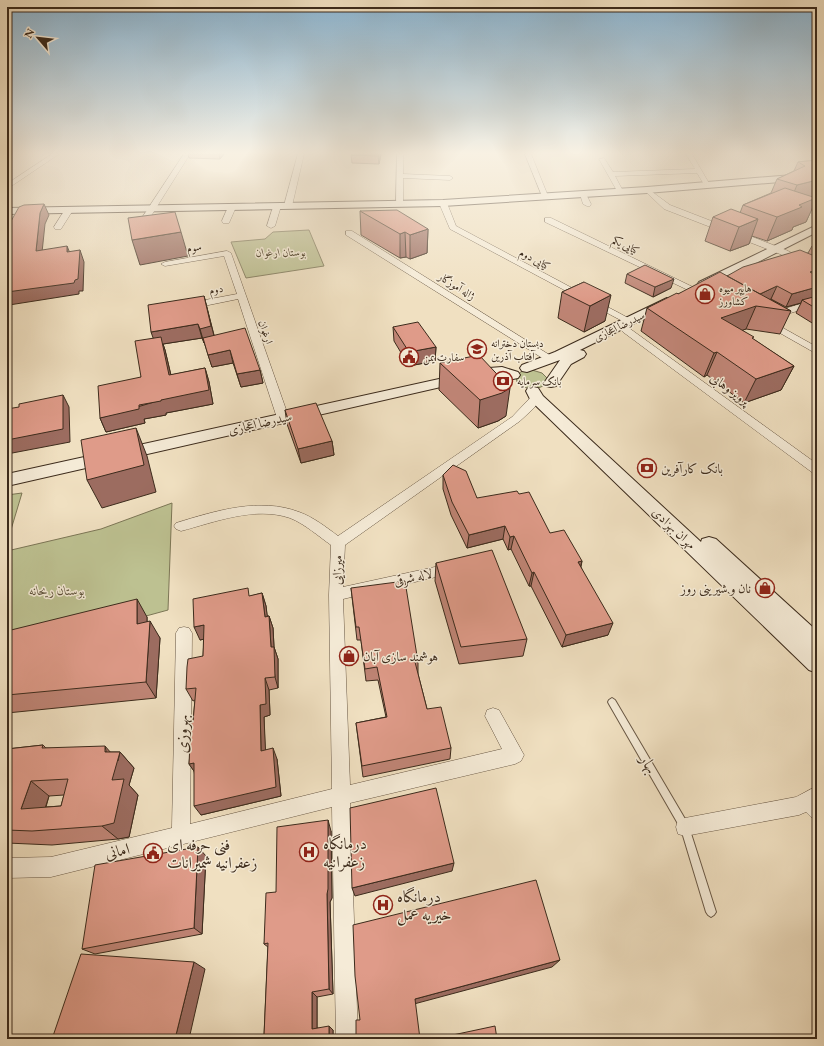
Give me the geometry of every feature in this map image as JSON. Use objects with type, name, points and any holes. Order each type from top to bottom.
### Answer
[{"type":"street","points":[[136,233],[156,203]]},
{"type":"street","points":[[7,211],[18,214],[69,210],[153,208],[288,206],[371,208],[400,204],[458,203]]},
{"type":"street","points":[[661,203],[667,208],[780,250],[817,269]]},
{"type":"street","name":"کیایی دوم","points":[[443,204],[453,227],[627,326]]},
{"type":"street","points":[[271,226],[277,206]]},
{"type":"street","points":[[226,221],[232,207]]},
{"type":"street","points":[[58,227],[69,210]]},
{"type":"street","name":"کیایی یکم","points":[[548,220],[691,294]]},
{"type":"street","points":[[724,229],[737,223]]},
{"type":"street","points":[[7,282],[10,228]]},
{"type":"street","name":"سیدرضا اعجازی","points":[[691,294],[714,290],[817,228]]},
{"type":"street","name":"ژاله آموزگار","points":[[349,234],[551,359]]},
{"type":"street","name":"سیدرضا اعجازی","points":[[541,390],[566,361],[627,326],[780,250],[817,235]]},
{"type":"street","name":"سوم","points":[[165,264],[227,253]]},
{"type":"street","name":"ارغوان","points":[[227,253],[241,296],[251,335],[283,418]]},
{"type":"street","name":"دوم","points":[[179,307],[241,296]]},
{"type":"street","points":[[817,302],[759,317],[817,351]]},
{"type":"street","name":"سیدرضا اعجازی","points":[[7,480],[490,372],[502,371],[513,375],[521,369],[551,359],[675,306]]},
{"type":"street","name":"پرویز وهابی","points":[[627,326],[817,470]]},
{"type":"street","points":[[513,375],[513,382],[520,388],[541,390],[551,379],[545,372],[534,368],[527,368]]},
{"type":"street","name":"میرزایی","points":[[347,1039],[336,595],[338,543],[516,418],[530,406],[541,390]]},
{"type":"street","name":"مهران بهزادی","points":[[541,390],[817,644]]},
{"type":"street","name":"مهران بهزادی","points":[[541,390],[817,663]]},
{"type":"street","points":[[181,526],[256,509],[274,509],[294,515],[338,543]]},
{"type":"street","name":"لاله شرقی","points":[[336,595],[466,565]]},
{"type":"street","name":"بهروزی","points":[[180,836],[184,633]]},
{"type":"street","name":"امانی","points":[[7,868],[51,868],[341,796],[515,755],[493,716]]},
{"type":"street","points":[[685,826],[814,802]]},
{"type":"lane","name":"بهار","points":[[612,702],[685,826],[711,912]]},
{"type":"green space","name":"بوستان ارغوان","points":[[309,230],[324,266],[246,278],[231,242],[265,239],[273,232]]},
{"type":"green space","points":[[532,370],[542,373],[548,379],[546,384],[539,388],[531,389],[520,385],[517,382],[516,376],[519,373]]},
{"type":"green space","points":[[22,493],[7,543],[7,495]]},
{"type":"green space","name":"بوستان ریحانه","points":[[172,503],[168,610],[7,654],[7,551],[101,529]]},
{"type":"building","points":[[748,203],[804,203],[799,205],[802,207],[777,217],[743,205]]},
{"type":"building","points":[[44,204],[40,213],[36,251],[67,246],[67,252],[80,250],[78,279],[75,280],[74,283],[7,292],[7,274],[11,257],[8,257],[10,223],[19,207],[24,205]]},
{"type":"building","points":[[731,209],[758,219],[739,227],[713,217]]},
{"type":"building","points":[[397,210],[428,229],[410,235],[405,232],[400,234],[360,211]]},
{"type":"building","points":[[175,212],[181,232],[132,240],[128,218]]},
{"type":"building","points":[[800,250],[817,257],[817,270],[810,272],[817,276],[817,287],[792,294],[777,286],[760,294],[727,276],[743,267]]},
{"type":"building","points":[[645,265],[674,279],[655,287],[627,274]]},
{"type":"building","points":[[720,272],[791,311],[756,306],[721,318],[754,337],[752,338],[794,366],[756,379],[717,352],[714,353],[647,308]]},
{"type":"building","points":[[584,282],[611,295],[590,306],[562,292]]},
{"type":"building","points":[[204,296],[211,326],[200,329],[198,324],[151,332],[148,305]]},
{"type":"building","points":[[817,296],[817,309],[802,300]]},
{"type":"building","points":[[418,322],[436,347],[409,352],[393,327]]},
{"type":"building","points":[[245,328],[260,370],[237,374],[230,350],[208,355],[203,338]]},
{"type":"building","points":[[161,337],[169,375],[205,368],[209,390],[139,405],[139,409],[100,418],[98,386],[141,377],[135,341]]},
{"type":"building","points":[[479,355],[510,388],[502,393],[480,400],[440,363]]},
{"type":"building","points":[[63,395],[63,429],[7,440],[7,409],[19,407],[19,404]]},
{"type":"building","points":[[316,403],[332,441],[298,449],[285,410]]},
{"type":"building","points":[[136,428],[144,465],[87,480],[81,440]]},
{"type":"building","points":[[453,465],[466,471],[477,498],[517,491],[519,494],[529,492],[550,533],[564,530],[582,561],[578,562],[613,623],[566,635],[534,572],[532,573],[514,536],[510,537],[505,526],[469,535],[452,502],[443,475]]},
{"type":"building","points":[[492,550],[527,639],[461,647],[436,563]]},
{"type":"building","points":[[405,581],[418,662],[415,662],[427,709],[441,707],[451,748],[362,766],[356,723],[387,717],[377,667],[365,669],[359,627],[356,627],[351,588]]},
{"type":"building","points":[[248,588],[249,596],[262,593],[265,617],[269,616],[271,647],[274,647],[275,677],[265,678],[266,704],[260,705],[261,751],[273,748],[276,787],[194,806],[194,763],[189,764],[191,722],[193,722],[196,688],[186,689],[187,667],[188,659],[203,656],[204,625],[194,627],[193,599]]},
{"type":"building","points":[[137,599],[137,624],[150,621],[146,682],[7,695],[7,631]]},
{"type":"building","points":[[43,745],[42,748],[105,746],[105,752],[120,752],[112,780],[124,779],[114,823],[102,826],[32,831],[7,830],[7,749]],"holes":[[[68,779],[61,806],[21,809],[31,781]]]},
{"type":"building","points":[[436,788],[454,863],[352,888],[350,808]]},
{"type":"building","points":[[328,820],[327,894],[329,989],[312,992],[312,1029],[329,1026],[329,1039],[247,1039],[264,1036],[268,943],[264,944],[266,893],[276,892],[277,827]]},
{"type":"building","points":[[198,847],[194,928],[82,949],[95,865]]},
{"type":"building","points":[[536,880],[560,960],[415,999],[420,1039],[350,1039],[350,1037],[356,1037],[356,1020],[360,1020],[355,976],[353,925]]},
{"type":"building","points":[[81,954],[194,962],[175,1039],[52,1039]]},
{"type":"building","points":[[495,1026],[497,1039],[434,1039]]},
{"type":"place","name":"هایپر میوه کشاورز","points":[[705,294]]},
{"type":"place","name":"دبستان دخترانه آفتاب آذرین","points":[[477,349]]},
{"type":"place","name":"سفارت یمن","points":[[409,357]]},
{"type":"place","name":"بانک سرمایه","points":[[503,381]]},
{"type":"place","name":"بانک کارآفرین","points":[[647,468]]},
{"type":"place","name":"نان و شيرينى روز","points":[[765,588]]},
{"type":"place","name":"هوشمند سازی آبان","points":[[349,656]]},
{"type":"place","name":"درمانگاه زعفرانیه","points":[[309,852]]},
{"type":"place","name":"فنی حرفه ای زعفرانیه شمیرانات","points":[[153,853]]},
{"type":"place","name":"درمانگاه خیریه عمل","points":[[383,905]]}]
